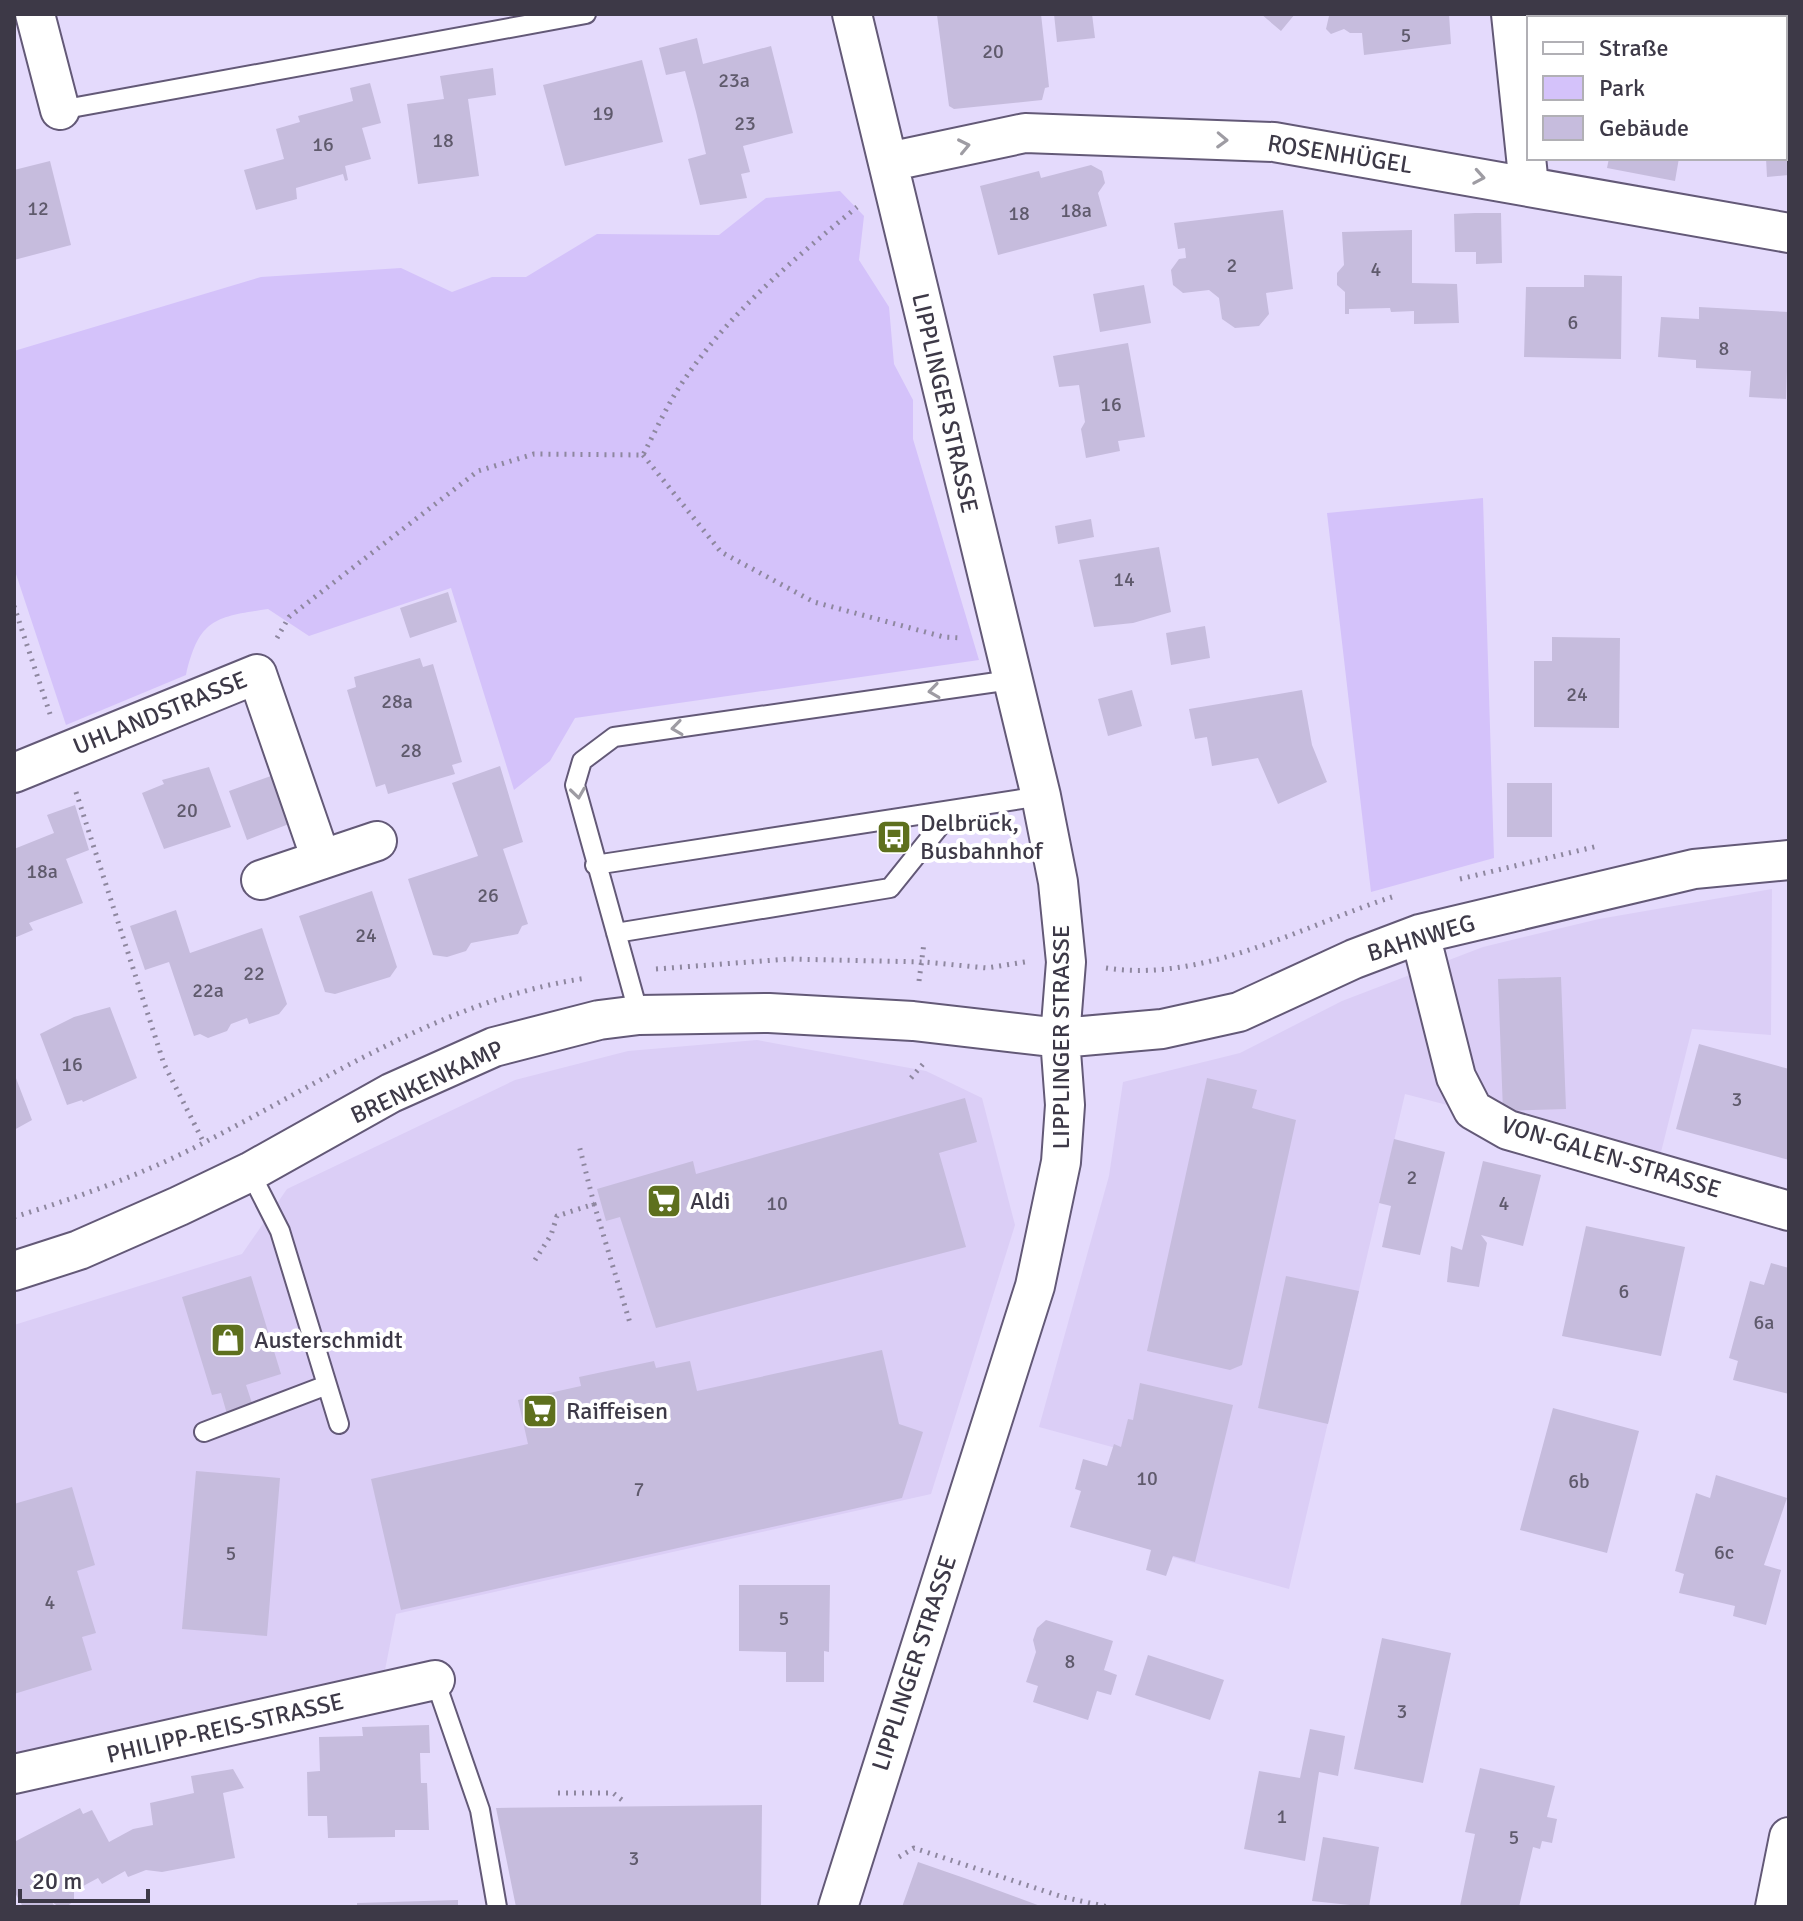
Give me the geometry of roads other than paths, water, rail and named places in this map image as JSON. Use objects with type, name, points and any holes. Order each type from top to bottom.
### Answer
[{"type":"street","points":[[35,14],[60,110]]},
{"type":"street","name":"LIPPLINGER STRASSE","points":[[838,1907],[1035,1286],[1061,1162],[1065,1105],[1060,1038],[1066,962],[1058,882],[1041,796],[852,14]]},
{"type":"street","points":[[1511,14],[1529,186]]},
{"type":"street","name":"ROSENHÜGEL","points":[[892,178],[1025,133],[1242,140],[1274,142],[1789,233]]},
{"type":"street","name":"UHLANDSTRASSE","points":[[14,773],[257,674],[321,859]]},
{"type":"street","points":[[261,880],[377,841]]},
{"type":"street","name":"BAHNWEG","points":[[1060,1038],[1162,1029],[1239,1012],[1354,959],[1420,934],[1694,869],[1789,860]]},
{"type":"street","name":"VON-GALEN-STRASSE","points":[[1420,934],[1456,1077],[1473,1110],[1508,1130],[1789,1211]]},
{"type":"street","name":"BRENKENKAMP","points":[[14,1271],[79,1250],[250,1172],[391,1093],[494,1047],[599,1020],[639,1015],[769,1013],[874,1019],[1060,1038]]},
{"type":"street","name":"PHILIPP-REIS-STRASSE","points":[[14,1774],[435,1680]]},
{"type":"street","points":[[1775,1907],[1789,1837]]},
{"type":"lane","points":[[60,110],[586,14]]},
{"type":"lane","points":[[639,1015],[575,785],[582,761],[614,737],[1011,680]]},
{"type":"lane","points":[[595,865],[1041,796]]},
{"type":"lane","points":[[616,933],[890,888],[951,812]]},
{"type":"lane","points":[[250,1172],[280,1231],[339,1424]]},
{"type":"lane","points":[[204,1432],[327,1385]]},
{"type":"lane","points":[[435,1680],[480,1810],[497,1907]]},
{"type":"place","name":"Delbrück, Busbahnhof","points":[[894,837]]},
{"type":"place","name":"Aldi","points":[[664,1201]]},
{"type":"place","name":"Austerschmidt","points":[[228,1340]]},
{"type":"place","name":"Raiffeisen","points":[[540,1411]]}]
